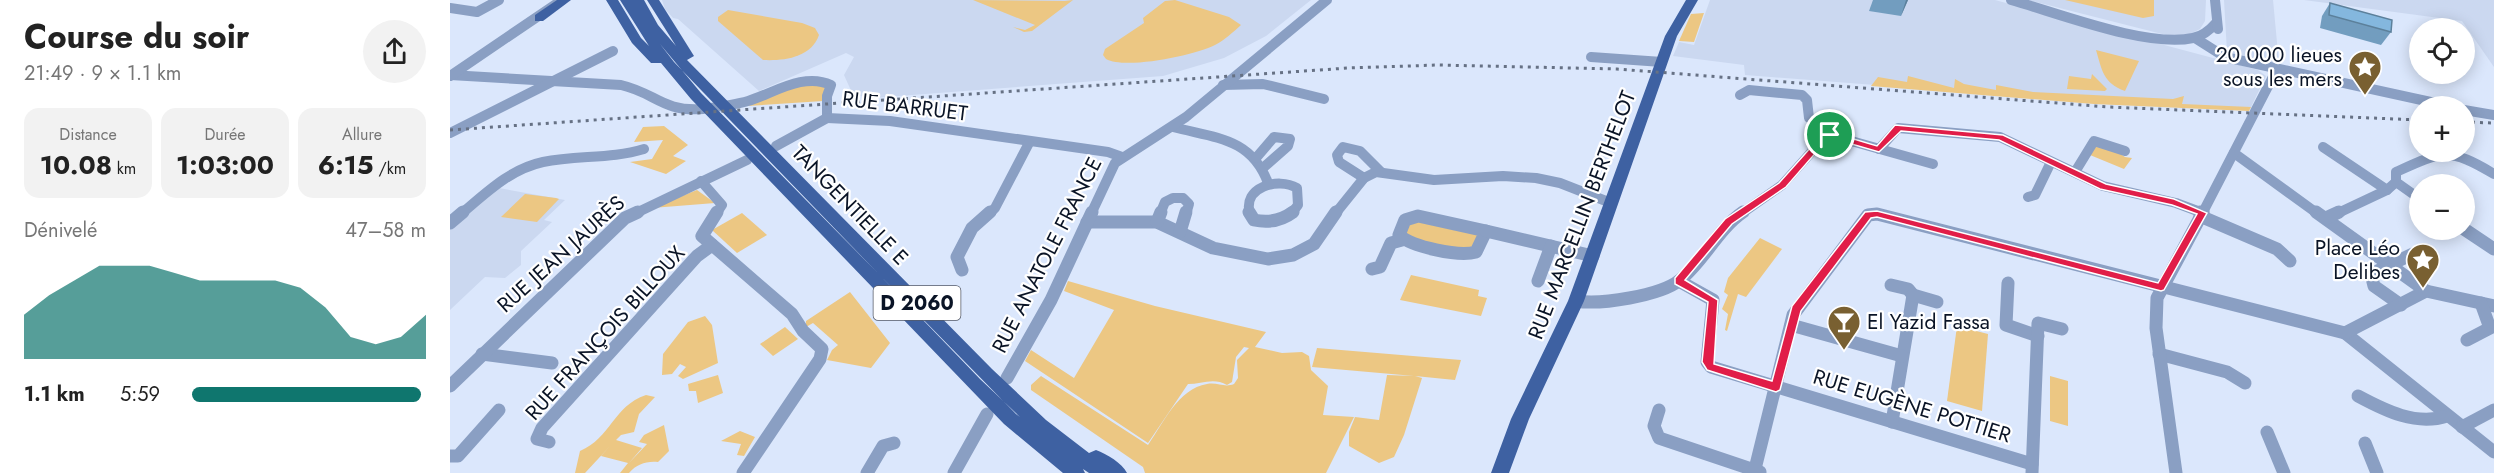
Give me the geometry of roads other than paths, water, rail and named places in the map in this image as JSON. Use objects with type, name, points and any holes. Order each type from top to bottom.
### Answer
[{"type":"main road","points":[[534,19],[554,0]]},
{"type":"main road","points":[[534,19],[563,0]]},
{"type":"main road","points":[[612,0],[636,40],[678,82],[696,96]]},
{"type":"main road","name":"D 2060","points":[[626,0],[662,56],[696,96]]},
{"type":"main road","name":"TANGENTIELLE E","points":[[638,0],[653,26],[692,66],[714,95],[741,123],[1014,401],[1040,425],[1102,473]]},
{"type":"main road","points":[[653,0],[692,66]]},
{"type":"main road","name":"RUE MARCELLIN BERTHELOT","points":[[1500,473],[1524,410],[1576,301],[1671,36],[1689,1]]},
{"type":"main road","name":"TANGENTIELLE E","points":[[696,96],[962,372],[1010,419],[1076,473]]},
{"type":"main road","points":[[1014,401],[1118,473]]},
{"type":"street","points":[[450,8],[477,12],[499,0]]},
{"type":"street","name":"RUE ANATOLE FRANCE","points":[[1007,378],[1051,300],[1108,175],[1122,157],[1173,127],[1327,0]]},
{"type":"street","points":[[2011,0],[2169,43],[2199,40],[2216,34],[2215,0]]},
{"type":"street","points":[[450,75],[534,19]]},
{"type":"street","points":[[2199,40],[2220,55],[2409,97]]},
{"type":"street","points":[[450,133],[614,51]]},
{"type":"street","points":[[1591,57],[1662,62]]},
{"type":"street","points":[[2176,473],[2155,316],[2161,288],[2277,69]]},
{"type":"street","points":[[450,75],[551,82]]},
{"type":"street","name":"RUE BARRUET","points":[[551,82],[629,87],[652,96],[664,106],[678,108],[741,103],[764,97],[793,84],[823,81],[831,85],[827,96],[827,118],[890,121],[1029,143],[1108,152],[1122,157]]},
{"type":"street","points":[[1223,85],[1263,84],[1324,99]]},
{"type":"street","points":[[1740,95],[1749,90],[1802,95],[1806,98],[1809,118],[1826,125],[1830,135]]},
{"type":"street","points":[[2475,112],[2494,115]]},
{"type":"street","points":[[776,146],[827,118]]},
{"type":"street","points":[[1173,127],[1234,143],[1260,163],[1268,183]]},
{"type":"street","points":[[1879,149],[1895,129],[1902,127],[2000,137],[2103,186],[2174,202],[2277,249],[2290,261]]},
{"type":"street","points":[[1576,301],[1592,304],[1640,296],[1679,281],[1729,222],[1782,185],[1823,139],[1830,135],[1933,164]]},
{"type":"street","points":[[2075,172],[2094,141],[2119,147],[2125,151]]},
{"type":"street","points":[[962,270],[957,257],[972,228],[995,208],[1029,143]]},
{"type":"street","points":[[1364,178],[1339,162],[1337,154],[1343,147],[1350,146],[1360,150],[1370,165],[1381,172],[1434,180],[1524,176],[1551,181],[1611,203]]},
{"type":"street","points":[[2323,147],[2409,194]]},
{"type":"street","points":[[450,223],[493,187],[530,165],[626,156],[644,149]]},
{"type":"street","points":[[2326,218],[2391,186],[2396,172],[2441,152],[2463,155],[2494,174]]},
{"type":"street","points":[[2234,153],[2409,279],[2421,294]]},
{"type":"street","name":"RUE JEAN JAURÈS","points":[[450,387],[625,218],[747,160]]},
{"type":"street","points":[[2028,197],[2035,195],[2051,162]]},
{"type":"street","points":[[1087,222],[1157,222],[1213,248],[1268,260],[1293,255],[1309,247],[1322,236],[1347,196],[1364,178],[1381,172]]},
{"type":"street","points":[[701,181],[723,205],[702,236],[792,314],[803,331],[822,349],[814,367],[743,473]]},
{"type":"street","points":[[1268,183],[1288,183],[1297,188],[1300,194],[1292,212],[1273,223],[1254,220],[1248,211],[1256,193],[1268,183]]},
{"type":"street","points":[[1157,222],[1165,202],[1173,198],[1183,198],[1189,204],[1180,232]]},
{"type":"street","points":[[1659,410],[1654,426],[1659,438],[1757,472],[1796,309],[1863,218],[1872,214],[2345,333],[2494,452]]},
{"type":"street","points":[[1402,240],[1400,230],[1405,220],[1412,216],[1593,256]]},
{"type":"street","points":[[1372,269],[1380,267],[1391,243],[1402,240],[1466,255],[1476,252],[1486,231]]},
{"type":"street","points":[[2475,236],[2494,249]]},
{"type":"street","name":"RUE FRANÇOIS BILLOUX","points":[[549,442],[537,439],[542,428],[697,256],[712,245]]},
{"type":"street","points":[[1538,281],[1551,246]]},
{"type":"street","points":[[2401,305],[2372,283],[2371,274],[2421,250],[2426,252]]},
{"type":"street","name":"RUE EUGÈNE POTTIER","points":[[1679,281],[1713,300],[1708,365],[1776,387],[1844,401],[1892,422],[2032,468]]},
{"type":"street","points":[[2008,283],[2006,325],[2038,336]]},
{"type":"street","points":[[1891,285],[1908,289],[1913,295],[1937,302]]},
{"type":"street","points":[[2345,333],[2421,294],[2444,295],[2488,304],[2490,328],[2467,340]]},
{"type":"street","points":[[1892,422],[1913,295]]},
{"type":"street","points":[[2032,468],[2038,323],[2062,329]]},
{"type":"street","points":[[1791,325],[1902,357]]},
{"type":"street","points":[[482,354],[552,363]]},
{"type":"street","points":[[2159,354],[2227,372],[2245,383]]},
{"type":"street","points":[[2358,396],[2380,408],[2430,421],[2447,416]]},
{"type":"street","points":[[450,456],[458,456],[499,410]]},
{"type":"street","points":[[2462,427],[2494,410]]},
{"type":"street","points":[[954,473],[987,414]]},
{"type":"street","points":[[2267,432],[2284,473]]},
{"type":"street","points":[[867,473],[883,446],[894,443]]},
{"type":"street","points":[[2365,443],[2377,473]]},
{"type":"railway","points":[[450,130],[1348,68],[1438,65],[1617,69],[2108,107],[2409,120]]},
{"type":"railway","points":[[2475,122],[2494,123]]},
{"type":"place","name":"20 000 lieues sous les mers","points":[[2365,96]]},
{"type":"place","name":"Place Léo Delibes","points":[[2423,289]]},
{"type":"place","name":"El Yazid Fassa","points":[[1844,351]]}]
